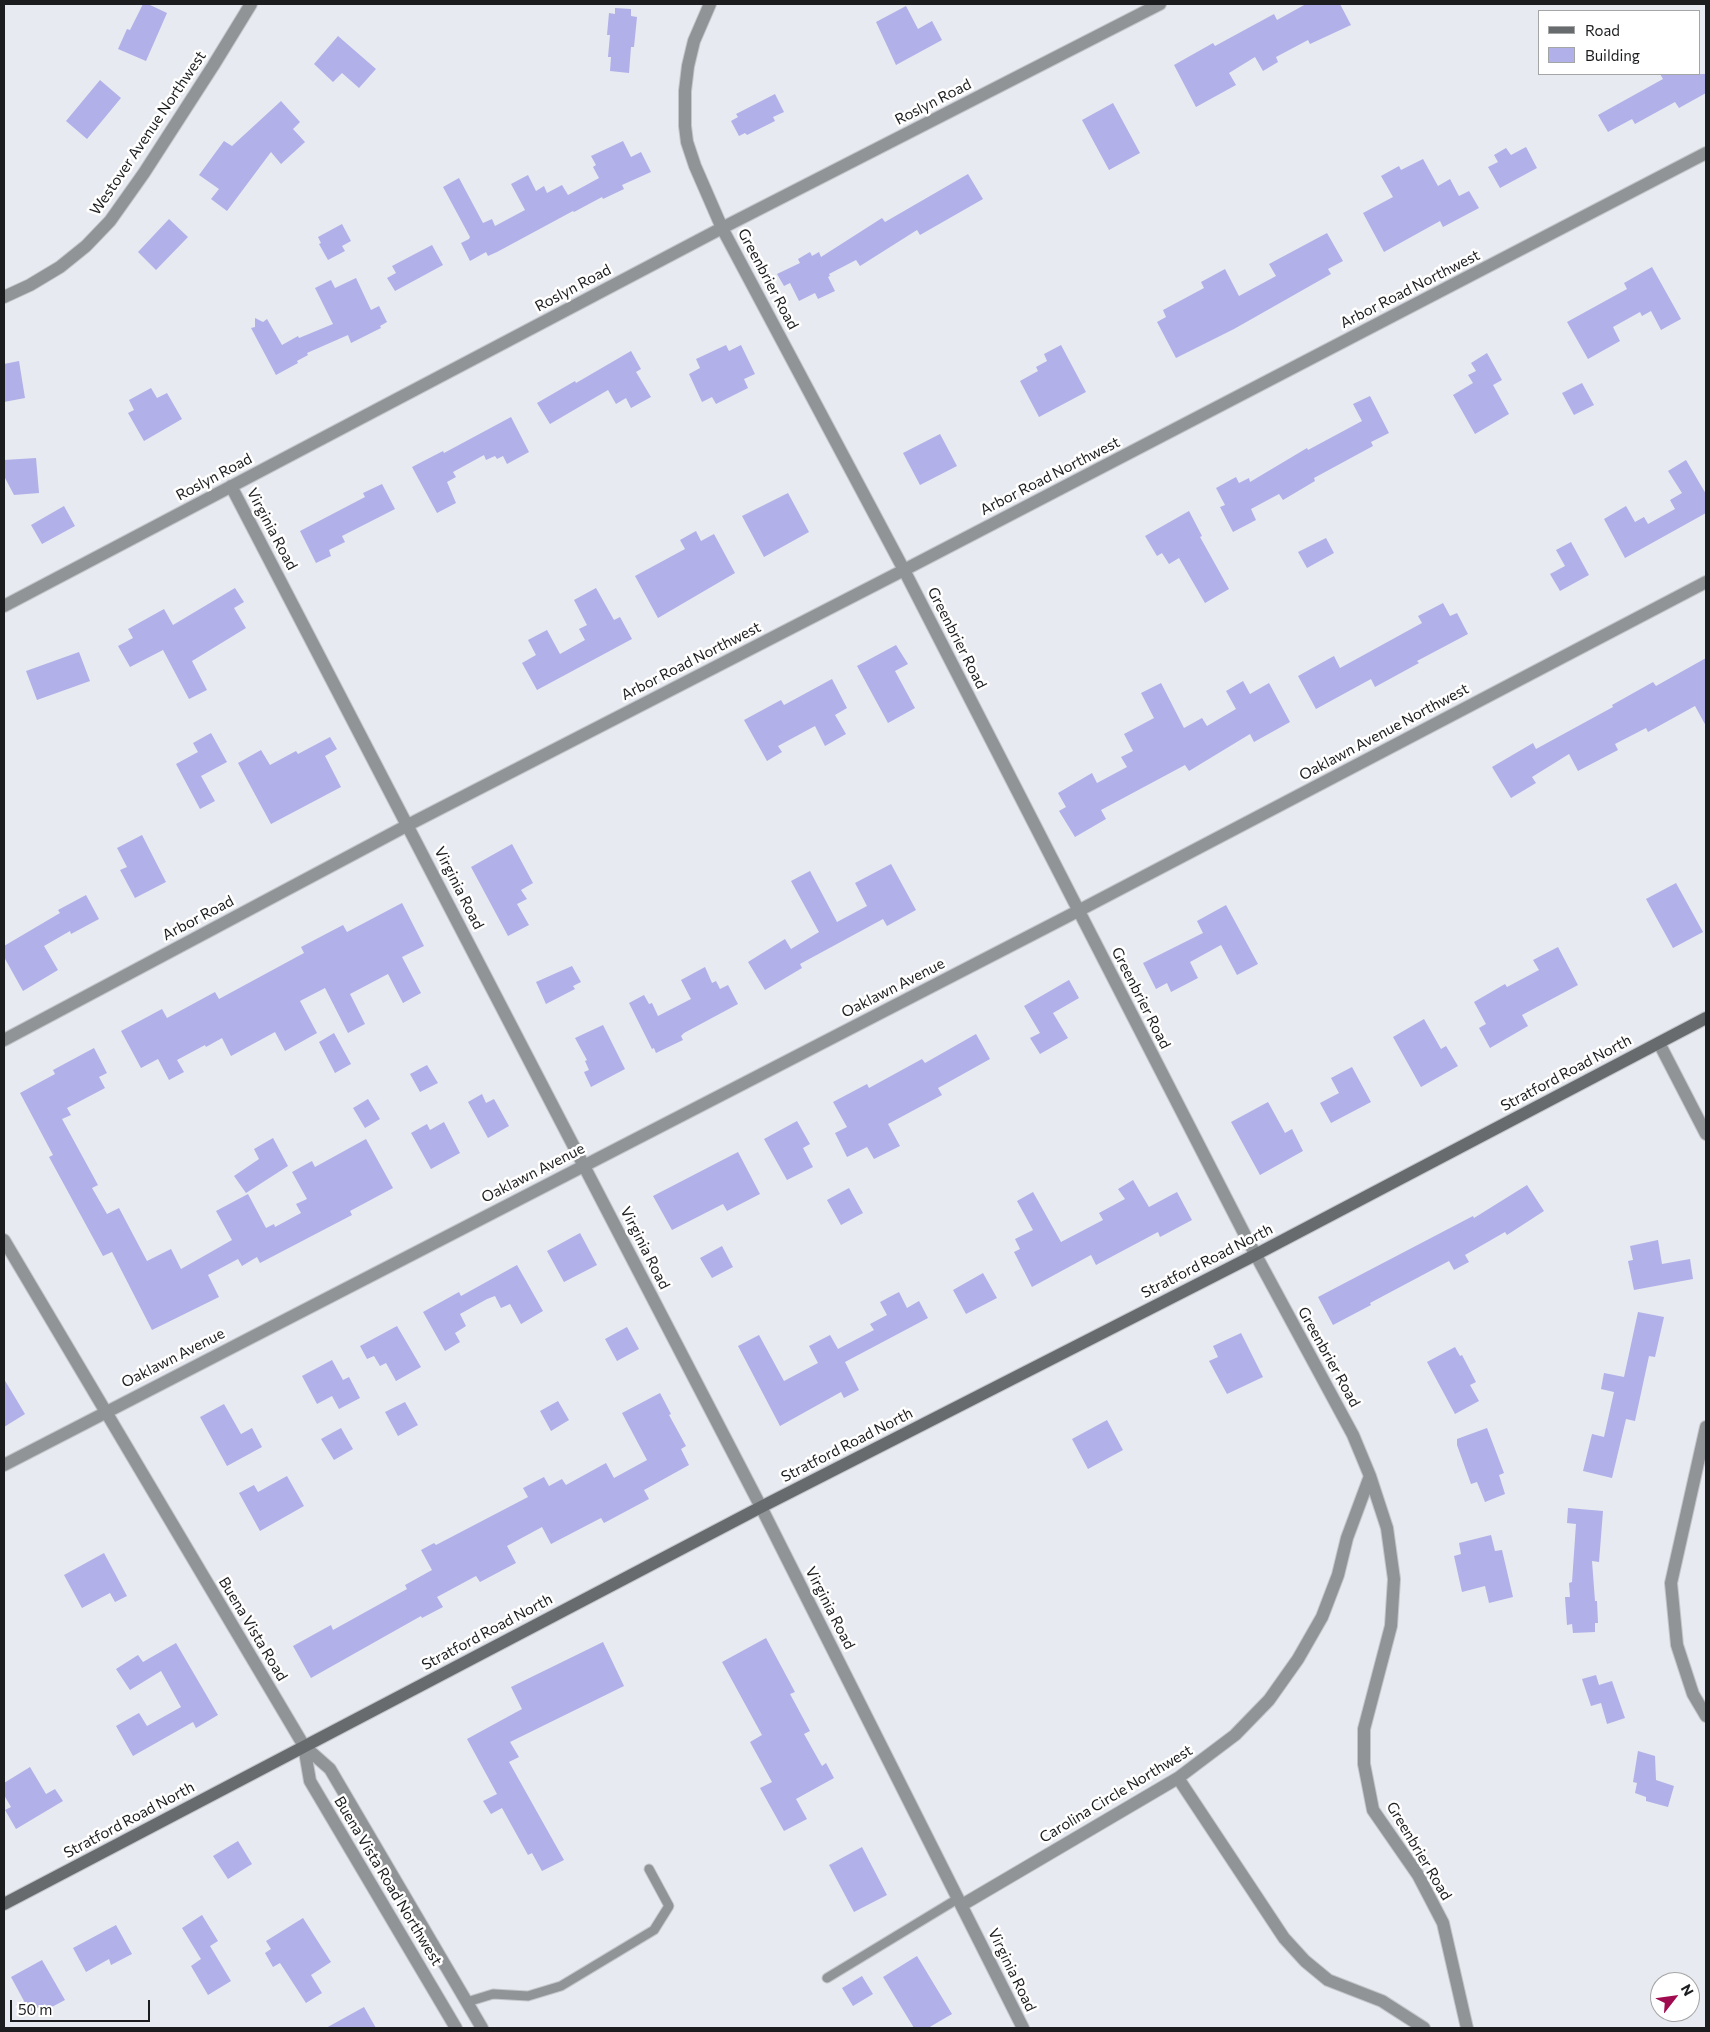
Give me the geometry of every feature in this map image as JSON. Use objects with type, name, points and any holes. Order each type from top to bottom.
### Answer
[{"type":"main road","name":"Stratford Road North","points":[[4,1904],[761,1508],[1255,1255],[1706,1018]]},
{"type":"street","name":"Westover Avenue Northwest","points":[[4,297],[30,285],[60,267],[86,246],[110,221],[171,132],[251,4]]},
{"type":"street","name":"Greenbrier Road","points":[[710,4],[694,41],[688,66],[685,91],[685,126],[695,166],[722,228],[904,570],[1255,1255],[1353,1435],[1370,1476],[1387,1528],[1394,1579],[1390,1626],[1364,1729],[1364,1764],[1373,1810],[1393,1842],[1418,1875],[1443,1923],[1467,2028]]},
{"type":"street","name":"Roslyn Road","points":[[4,606],[722,228],[1160,4]]},
{"type":"street","name":"Arbor Road Northwest","points":[[408,825],[904,570],[1706,153]]},
{"type":"street","name":"Virginia Road","points":[[231,486],[761,1508],[1023,2028]]},
{"type":"street","name":"Oaklawn Avenue Northwest","points":[[1078,911],[1706,582]]},
{"type":"street","name":"Arbor Road","points":[[4,1040],[408,825]]},
{"type":"street","name":"Oaklawn Avenue","points":[[4,1465],[105,1411],[1078,911]]},
{"type":"street","points":[[1660,1043],[1706,1134]]},
{"type":"street","name":"Buena Vista Road","points":[[4,1240],[304,1746],[330,1769],[482,2028]]},
{"type":"street","points":[[1706,1428],[1671,1583],[1677,1645],[1693,1694],[1706,1716]]},
{"type":"street","name":"Carolina Circle Northwest","points":[[961,1902],[1178,1778],[1235,1735],[1269,1700],[1298,1659],[1322,1616],[1338,1576],[1347,1538],[1370,1476]]},
{"type":"street","name":"Buena Vista Road Northwest","points":[[304,1746],[310,1781],[456,2028]]},
{"type":"street","points":[[1178,1778],[1284,1938],[1305,1961],[1328,1980],[1382,2002],[1424,2028]]},
{"type":"lane","points":[[467,2002],[493,1994],[528,1996],[561,1986],[654,1930],[669,1906],[649,1868]]},
{"type":"lane","points":[[827,1978],[961,1902]]},
{"type":"building","points":[[143,4],[148,4],[167,13],[146,61],[118,49],[127,29],[130,30]]},
{"type":"building","points":[[1306,4],[1340,4],[1351,25],[1310,44],[1308,40],[1276,57],[1278,62],[1263,71],[1255,57],[1229,73],[1236,85],[1196,107],[1174,65],[1213,43],[1215,46],[1274,14],[1277,20]]},
{"type":"building","points":[[906,6],[918,29],[932,21],[942,40],[896,65],[876,22]]},
{"type":"building","points":[[615,8],[631,9],[631,16],[637,17],[634,47],[631,47],[629,73],[610,71],[611,57],[608,57],[610,35],[607,35],[609,13],[615,14]]},
{"type":"building","points":[[338,36],[376,69],[359,88],[342,73],[333,82],[314,64]]},
{"type":"building","points":[[1706,74],[1706,93],[1679,108],[1675,102],[1635,124],[1632,119],[1608,132],[1598,115],[1663,79],[1661,75]]},
{"type":"building","points":[[100,80],[121,98],[87,139],[66,121]]},
{"type":"building","points":[[775,94],[784,112],[773,117],[775,121],[747,135],[745,133],[739,136],[731,121],[738,117],[736,114]]},
{"type":"building","points":[[281,101],[300,122],[293,129],[305,142],[281,164],[271,152],[227,211],[211,199],[219,189],[199,175],[224,141],[232,146]]},
{"type":"building","points":[[1113,103],[1140,153],[1109,170],[1082,120]]},
{"type":"building","points":[[623,141],[631,157],[641,152],[651,172],[622,185],[624,189],[573,211],[497,252],[488,256],[486,252],[470,261],[461,243],[470,237],[443,187],[459,178],[483,223],[492,219],[495,226],[525,210],[511,184],[528,175],[536,191],[544,186],[547,193],[562,185],[568,195],[599,178],[593,167],[596,165],[591,156]]},
{"type":"building","points":[[1526,147],[1537,168],[1500,188],[1488,167],[1498,162],[1494,155],[1506,148],[1511,155]]},
{"type":"building","points":[[1423,159],[1438,186],[1450,179],[1459,196],[1469,191],[1479,208],[1443,227],[1440,221],[1384,252],[1363,213],[1393,197],[1381,176],[1399,166],[1401,170]]},
{"type":"building","points":[[968,174],[983,199],[920,235],[917,230],[860,266],[856,260],[829,274],[830,276],[828,277],[835,291],[818,299],[815,293],[799,301],[790,283],[784,286],[777,274],[800,263],[798,259],[810,252],[812,256],[819,252],[821,257],[882,218],[885,222]]},
{"type":"building","points":[[169,219],[188,237],[156,270],[138,252]]},
{"type":"building","points":[[342,224],[351,241],[342,246],[345,251],[328,260],[319,244],[321,243],[318,237]]},
{"type":"building","points":[[1327,233],[1343,261],[1328,269],[1331,274],[1234,329],[1176,358],[1157,322],[1166,317],[1163,310],[1204,288],[1201,282],[1225,269],[1239,296],[1276,276],[1269,264]]},
{"type":"building","points":[[432,245],[443,265],[395,291],[387,278],[396,273],[392,266]]},
{"type":"building","points":[[1652,267],[1681,319],[1661,330],[1651,311],[1642,316],[1640,312],[1613,327],[1620,341],[1588,359],[1567,322],[1627,289],[1624,283]]},
{"type":"building","points":[[356,278],[371,310],[379,306],[387,322],[380,326],[381,328],[351,343],[348,335],[307,353],[308,355],[297,361],[298,363],[276,375],[251,328],[255,327],[255,318],[263,322],[267,319],[282,345],[298,336],[299,338],[333,324],[315,288],[331,280],[335,288]]},
{"type":"building","points":[[726,345],[729,351],[741,345],[755,374],[744,379],[748,388],[716,404],[712,397],[702,402],[689,374],[700,368],[696,359]]},
{"type":"building","points":[[1061,345],[1086,392],[1039,417],[1020,381],[1038,371],[1036,367],[1047,361],[1044,354]]},
{"type":"building","points":[[631,351],[641,369],[636,372],[651,397],[631,408],[626,398],[616,404],[608,390],[550,424],[537,403]]},
{"type":"building","points":[[1487,353],[1502,380],[1493,385],[1509,414],[1475,434],[1453,395],[1473,383],[1468,375],[1476,371],[1471,363]]},
{"type":"building","points":[[19,361],[25,398],[4,402],[4,364]]},
{"type":"building","points":[[1582,383],[1594,405],[1574,415],[1562,393]]},
{"type":"building","points":[[151,388],[157,398],[167,393],[182,419],[144,441],[128,413],[134,410],[129,400]]},
{"type":"building","points":[[1370,396],[1389,433],[1371,442],[1373,446],[1314,478],[1315,481],[1283,500],[1279,494],[1251,509],[1256,520],[1233,532],[1220,507],[1225,505],[1216,488],[1236,477],[1239,483],[1249,478],[1250,482],[1307,448],[1308,450],[1362,421],[1353,404]]},
{"type":"building","points":[[511,417],[529,452],[507,464],[503,456],[497,459],[495,456],[486,460],[484,455],[453,472],[456,477],[447,482],[456,503],[437,513],[412,467],[443,451],[444,453]]},
{"type":"building","points":[[940,434],[957,466],[920,485],[903,453]]},
{"type":"building","points":[[36,458],[39,493],[14,495],[4,476],[4,460]]},
{"type":"building","points":[[1686,460],[1706,494],[1706,513],[1625,558],[1604,519],[1626,506],[1635,522],[1644,517],[1648,524],[1675,509],[1670,500],[1682,493],[1668,471]]},
{"type":"building","points":[[382,484],[395,509],[342,536],[345,542],[329,550],[331,556],[316,563],[300,531],[365,497],[363,493]]},
{"type":"building","points":[[788,493],[809,532],[764,557],[742,516]]},
{"type":"building","points":[[64,506],[75,526],[42,544],[31,525]]},
{"type":"building","points":[[1189,511],[1202,536],[1200,537],[1229,589],[1205,603],[1179,558],[1169,564],[1162,553],[1157,556],[1145,536]]},
{"type":"building","points":[[696,531],[701,541],[714,534],[735,573],[658,618],[635,576],[685,549],[680,540]]},
{"type":"building","points":[[1326,538],[1334,553],[1307,568],[1298,552]]},
{"type":"building","points":[[1571,542],[1589,575],[1560,591],[1550,574],[1565,566],[1556,550]]},
{"type":"building","points":[[235,588],[244,602],[234,608],[246,628],[192,661],[207,690],[189,699],[163,650],[130,667],[118,646],[133,638],[128,629],[164,609],[173,625]]},
{"type":"building","points":[[596,588],[614,620],[620,617],[632,639],[537,690],[522,663],[536,655],[528,640],[547,630],[560,654],[585,640],[579,629],[587,625],[574,600]]},
{"type":"building","points":[[1443,603],[1450,616],[1457,613],[1468,634],[1417,661],[1419,663],[1375,687],[1371,679],[1316,709],[1298,676],[1334,656],[1340,668],[1422,623],[1418,616]]},
{"type":"building","points":[[896,645],[908,664],[895,671],[915,708],[888,723],[857,666]]},
{"type":"building","points":[[79,652],[90,681],[37,700],[26,671]]},
{"type":"building","points":[[1706,658],[1706,726],[1695,706],[1648,732],[1646,728],[1615,744],[1618,750],[1578,771],[1569,754],[1532,777],[1536,783],[1511,798],[1492,767],[1533,743],[1536,749],[1613,707],[1612,705],[1653,682],[1656,686]]},
{"type":"building","points":[[832,679],[847,708],[835,715],[846,734],[825,746],[815,726],[778,746],[782,752],[767,761],[744,720],[781,700],[784,705]]},
{"type":"building","points":[[1243,681],[1250,694],[1269,683],[1290,722],[1254,742],[1250,734],[1189,771],[1185,765],[1101,810],[1106,819],[1075,837],[1059,811],[1066,807],[1058,793],[1092,773],[1097,783],[1127,767],[1121,757],[1133,751],[1124,734],[1154,718],[1141,693],[1161,683],[1184,728],[1202,718],[1207,726],[1236,709],[1226,691]]},
{"type":"building","points":[[211,733],[227,762],[201,776],[215,801],[200,809],[176,764],[198,752],[193,743]]},
{"type":"building","points":[[330,737],[337,749],[325,756],[341,787],[271,824],[238,763],[261,750],[270,765],[296,751],[298,754]]},
{"type":"building","points":[[142,835],[166,882],[135,898],[120,870],[127,867],[117,848]]},
{"type":"building","points":[[512,844],[533,883],[521,890],[527,899],[517,904],[529,925],[508,936],[471,867]]},
{"type":"building","points":[[891,864],[916,910],[887,926],[883,919],[800,964],[802,968],[765,990],[748,962],[785,939],[791,949],[819,932],[791,881],[810,871],[837,922],[867,906],[855,883]]},
{"type":"building","points":[[1676,883],[1703,932],[1673,948],[1646,899]]},
{"type":"building","points":[[86,895],[99,919],[71,934],[70,931],[44,946],[58,970],[23,991],[4,957],[4,946],[60,913],[58,910]]},
{"type":"building","points":[[402,903],[424,946],[402,957],[421,993],[403,1003],[388,974],[350,994],[365,1024],[348,1033],[325,988],[300,1001],[317,1033],[285,1051],[275,1032],[231,1056],[222,1038],[177,1060],[184,1072],[169,1080],[158,1059],[141,1068],[121,1031],[162,1009],[167,1018],[215,992],[219,999],[304,953],[301,947],[343,925],[347,932]]},
{"type":"building","points":[[1226,905],[1258,964],[1237,975],[1221,945],[1190,962],[1198,978],[1171,992],[1167,983],[1156,989],[1143,963],[1203,933],[1197,921]]},
{"type":"building","points":[[1558,947],[1578,985],[1522,1015],[1528,1026],[1490,1048],[1479,1028],[1486,1024],[1474,1002],[1505,984],[1507,987],[1539,970],[1533,960]]},
{"type":"building","points":[[572,966],[581,982],[573,986],[575,989],[546,1004],[536,982]]},
{"type":"building","points":[[705,967],[712,983],[716,981],[720,989],[728,985],[738,1004],[684,1033],[681,1036],[683,1040],[656,1053],[654,1048],[652,1049],[629,1003],[644,995],[649,1004],[652,1003],[658,1016],[691,999],[681,980]]},
{"type":"building","points":[[1069,980],[1079,998],[1053,1013],[1068,1038],[1040,1054],[1030,1038],[1040,1033],[1024,1006]]},
{"type":"building","points":[[1424,1019],[1441,1049],[1446,1046],[1458,1066],[1421,1087],[1393,1037]]},
{"type":"building","points":[[603,1025],[625,1069],[591,1087],[584,1072],[589,1070],[585,1061],[587,1060],[575,1038]]},
{"type":"building","points":[[334,1033],[351,1064],[335,1073],[319,1042]]},
{"type":"building","points":[[976,1034],[990,1059],[938,1088],[942,1095],[888,1124],[900,1146],[874,1159],[867,1147],[847,1157],[835,1133],[847,1127],[833,1102],[867,1084],[869,1088],[922,1059],[925,1063]]},
{"type":"building","points":[[94,1048],[107,1073],[99,1077],[105,1088],[67,1108],[71,1115],[62,1119],[98,1185],[92,1188],[107,1214],[119,1208],[147,1261],[171,1249],[181,1269],[232,1240],[216,1211],[248,1194],[266,1228],[274,1224],[275,1227],[301,1213],[296,1204],[307,1199],[292,1172],[312,1161],[315,1167],[366,1139],[393,1188],[350,1211],[352,1215],[260,1263],[257,1257],[242,1266],[238,1259],[208,1275],[219,1297],[152,1330],[112,1252],[103,1256],[49,1157],[53,1155],[20,1093],[55,1074],[53,1070]]},
{"type":"building","points":[[427,1065],[438,1083],[420,1092],[410,1074]]},
{"type":"building","points":[[1352,1067],[1371,1102],[1331,1123],[1320,1103],[1339,1093],[1331,1078]]},
{"type":"building","points":[[482,1094],[486,1103],[494,1099],[509,1126],[488,1138],[468,1102]]},
{"type":"building","points":[[368,1099],[380,1119],[365,1128],[353,1108]]},
{"type":"building","points":[[1268,1102],[1285,1133],[1292,1129],[1303,1151],[1260,1175],[1231,1122]]},
{"type":"building","points":[[797,1121],[810,1144],[803,1148],[813,1167],[787,1180],[764,1139]]},
{"type":"building","points":[[444,1122],[460,1153],[431,1169],[411,1133],[427,1124],[430,1130]]},
{"type":"building","points":[[273,1138],[288,1166],[246,1193],[234,1176],[259,1159],[254,1149]]},
{"type":"building","points":[[738,1152],[760,1194],[727,1211],[723,1204],[672,1230],[653,1196]]},
{"type":"building","points":[[1133,1180],[1149,1207],[1177,1192],[1192,1220],[1160,1237],[1158,1232],[1096,1265],[1091,1255],[1032,1287],[1014,1252],[1020,1249],[1015,1239],[1033,1230],[1017,1201],[1033,1192],[1061,1242],[1103,1220],[1099,1213],[1125,1199],[1118,1189]]},
{"type":"building","points":[[1527,1185],[1544,1211],[1507,1235],[1505,1232],[1465,1255],[1469,1262],[1454,1270],[1449,1261],[1333,1325],[1318,1297],[1473,1216],[1474,1218]]},
{"type":"building","points":[[849,1188],[863,1213],[841,1225],[827,1200]]},
{"type":"building","points":[[580,1233],[597,1265],[564,1282],[547,1251]]},
{"type":"building","points":[[1658,1240],[1662,1264],[1690,1259],[1693,1279],[1634,1290],[1628,1261],[1633,1260],[1630,1246]]},
{"type":"building","points":[[722,1246],[733,1267],[712,1278],[700,1258]]},
{"type":"building","points":[[517,1265],[543,1311],[521,1324],[510,1304],[501,1308],[495,1296],[487,1299],[460,1314],[466,1326],[455,1333],[460,1342],[445,1351],[423,1312],[459,1292],[461,1296]]},
{"type":"building","points":[[983,1273],[997,1298],[966,1314],[953,1290]]},
{"type":"building","points":[[899,1292],[907,1308],[919,1301],[928,1318],[845,1362],[859,1390],[844,1398],[841,1392],[780,1426],[738,1346],[759,1335],[784,1381],[818,1363],[809,1346],[830,1335],[838,1349],[874,1330],[870,1324],[887,1315],[880,1302]]},
{"type":"building","points":[[1638,1312],[1664,1317],[1655,1357],[1649,1356],[1635,1421],[1626,1419],[1612,1478],[1583,1471],[1592,1434],[1604,1437],[1614,1392],[1601,1389],[1604,1373],[1624,1377]]},
{"type":"building","points":[[397,1326],[421,1367],[396,1381],[386,1363],[380,1366],[374,1356],[367,1359],[360,1346]]},
{"type":"building","points":[[627,1327],[639,1349],[617,1361],[605,1339]]},
{"type":"building","points":[[1241,1333],[1263,1377],[1227,1394],[1209,1361],[1218,1357],[1213,1346]]},
{"type":"building","points":[[1455,1347],[1460,1356],[1462,1355],[1476,1382],[1470,1385],[1479,1401],[1455,1414],[1427,1362]]},
{"type":"building","points":[[332,1360],[343,1380],[349,1377],[360,1398],[339,1409],[332,1396],[317,1404],[302,1376]]},
{"type":"building","points":[[4,1379],[25,1414],[4,1427]]},
{"type":"building","points":[[660,1393],[671,1414],[669,1415],[686,1446],[681,1449],[689,1465],[644,1490],[649,1499],[604,1523],[601,1518],[551,1544],[542,1527],[507,1546],[516,1563],[480,1582],[476,1576],[437,1597],[443,1607],[422,1618],[421,1616],[311,1678],[293,1646],[331,1625],[333,1630],[407,1589],[405,1585],[432,1570],[421,1550],[434,1543],[436,1545],[528,1497],[523,1488],[544,1477],[549,1486],[562,1479],[566,1485],[606,1463],[614,1478],[647,1460],[622,1413]]},
{"type":"building","points":[[558,1401],[569,1420],[551,1431],[540,1411]]},
{"type":"building","points":[[405,1402],[418,1425],[398,1436],[385,1412]]},
{"type":"building","points":[[224,1404],[241,1434],[252,1428],[262,1447],[227,1466],[200,1417]]},
{"type":"building","points":[[1107,1420],[1123,1450],[1088,1469],[1072,1439]]},
{"type":"building","points":[[341,1428],[353,1449],[334,1460],[321,1439]]},
{"type":"building","points":[[1487,1428],[1504,1473],[1499,1475],[1505,1494],[1485,1502],[1477,1482],[1471,1484],[1457,1445],[1457,1439]]},
{"type":"building","points":[[287,1476],[304,1506],[260,1531],[239,1493],[254,1485],[258,1492]]},
{"type":"building","points":[[1568,1508],[1603,1511],[1599,1562],[1592,1561],[1598,1623],[1595,1623],[1595,1632],[1573,1633],[1572,1624],[1567,1625],[1565,1597],[1570,1597],[1569,1583],[1572,1582],[1576,1524],[1567,1523]]},
{"type":"building","points":[[1491,1535],[1495,1551],[1502,1550],[1513,1597],[1489,1603],[1485,1586],[1462,1592],[1454,1556],[1461,1554],[1459,1543]]},
{"type":"building","points":[[104,1553],[127,1596],[115,1602],[110,1593],[82,1608],[64,1575]]},
{"type":"building","points":[[766,1638],[795,1692],[790,1694],[810,1731],[804,1734],[822,1766],[826,1763],[834,1778],[796,1799],[807,1819],[784,1831],[760,1788],[772,1782],[750,1742],[762,1735],[722,1662]]},
{"type":"building","points":[[603,1642],[624,1686],[510,1742],[519,1757],[509,1762],[564,1860],[542,1871],[532,1853],[528,1855],[502,1808],[491,1814],[483,1801],[497,1794],[467,1739],[522,1709],[511,1687]]},
{"type":"building","points":[[176,1643],[218,1715],[196,1728],[193,1722],[133,1756],[116,1726],[139,1713],[147,1726],[181,1707],[161,1671],[130,1690],[116,1669],[138,1655],[143,1662]]},
{"type":"building","points":[[1596,1675],[1599,1685],[1612,1681],[1625,1718],[1607,1724],[1601,1703],[1591,1706],[1582,1679]]},
{"type":"building","points":[[1638,1751],[1655,1756],[1656,1780],[1674,1786],[1668,1807],[1646,1801],[1646,1797],[1635,1793],[1637,1783],[1633,1782]]},
{"type":"building","points":[[30,1767],[46,1794],[55,1789],[63,1801],[16,1829],[5,1810],[11,1807],[4,1795],[4,1783]]},
{"type":"building","points":[[238,1841],[252,1864],[228,1879],[213,1856]]},
{"type":"building","points":[[862,1847],[887,1895],[854,1912],[829,1865]]},
{"type":"building","points":[[202,1915],[218,1941],[210,1946],[231,1981],[208,1995],[191,1966],[201,1959],[182,1928]]},
{"type":"building","points":[[303,1918],[331,1962],[311,1975],[322,1993],[306,2003],[280,1963],[273,1967],[265,1953],[271,1949],[266,1941]]},
{"type":"building","points":[[116,1925],[132,1954],[111,1965],[109,1959],[86,1972],[73,1948]]},
{"type":"building","points":[[917,1956],[952,2014],[928,2028],[914,2028],[883,1977]]},
{"type":"building","points":[[42,1960],[65,2000],[48,2009],[45,2004],[30,2012],[11,1977]]},
{"type":"building","points":[[862,1976],[873,1994],[853,2006],[842,1988]]},
{"type":"building","points":[[364,2007],[376,2028],[326,2028]]}]
